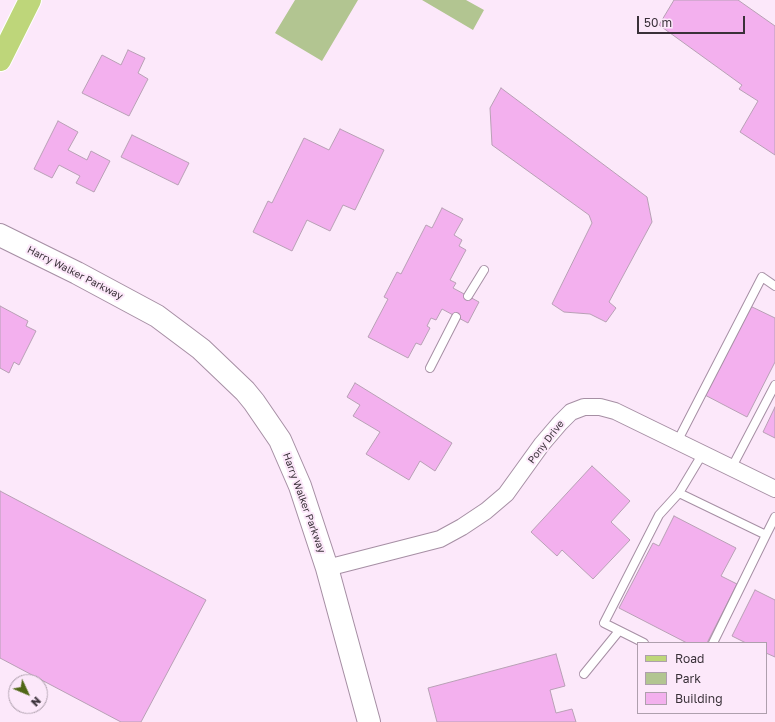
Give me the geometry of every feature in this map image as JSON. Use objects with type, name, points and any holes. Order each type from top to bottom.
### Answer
[{"type":"main road","points":[[0,60],[30,0]]},
{"type":"street","name":"Harry Walker Parkway","points":[[0,235],[77,273],[157,316],[201,349],[245,390],[280,440],[300,486],[327,568],[369,722]]},
{"type":"street","name":"Pony Drive","points":[[327,568],[440,539],[486,511],[506,494],[542,444],[571,412],[584,407],[600,407],[615,410],[775,489]]},
{"type":"lane","points":[[468,296],[484,270]]},
{"type":"lane","points":[[678,440],[762,277],[775,286]]},
{"type":"lane","points":[[430,368],[456,317]]},
{"type":"lane","points":[[732,467],[775,385]]},
{"type":"lane","points":[[642,642],[604,623],[659,515],[679,493],[703,453]]},
{"type":"lane","points":[[679,493],[766,535]]},
{"type":"lane","points":[[714,642],[775,517]]},
{"type":"lane","points":[[584,674],[620,631]]},
{"type":"green space","points":[[295,0],[358,0],[322,61],[275,33]]},
{"type":"green space","points":[[422,0],[466,0],[484,10],[473,30]]},
{"type":"building","points":[[674,0],[738,0],[775,26],[775,155],[740,132],[758,101],[739,89],[742,85],[659,25]]},
{"type":"building","points":[[128,50],[145,58],[138,73],[148,79],[129,116],[82,93],[102,55],[121,65]]},
{"type":"building","points":[[501,88],[647,197],[652,222],[609,302],[616,308],[606,322],[590,314],[564,312],[552,304],[592,223],[589,215],[492,145],[490,108]]},
{"type":"building","points":[[58,121],[78,132],[68,150],[87,160],[91,151],[110,161],[94,192],[76,183],[80,176],[59,165],[52,178],[34,169]]},
{"type":"building","points":[[340,129],[384,150],[355,210],[343,205],[330,231],[307,220],[292,251],[253,232],[268,201],[272,203],[304,138],[329,150]]},
{"type":"building","points":[[132,135],[189,163],[178,185],[121,157]]},
{"type":"building","points":[[442,208],[463,219],[454,235],[462,240],[459,246],[466,250],[450,280],[456,283],[453,288],[479,302],[468,323],[442,309],[436,320],[431,318],[427,326],[430,328],[421,345],[416,343],[408,358],[368,337],[388,299],[384,297],[397,272],[401,274],[426,225],[432,228]]},
{"type":"building","points":[[748,305],[775,318],[775,362],[747,417],[703,394]]},
{"type":"building","points":[[0,306],[28,321],[26,326],[36,331],[19,365],[14,362],[9,373],[0,368]]},
{"type":"building","points":[[355,383],[452,443],[435,471],[420,461],[409,480],[366,454],[380,432],[353,416],[360,405],[347,397]]},
{"type":"building","points":[[775,407],[775,438],[763,432]]},
{"type":"building","points":[[592,466],[630,501],[611,522],[630,540],[593,579],[562,550],[557,556],[531,532]]},
{"type":"building","points":[[0,491],[206,600],[141,722],[121,722],[48,683],[48,674],[30,674],[0,658]]},
{"type":"building","points":[[674,516],[736,548],[721,576],[737,584],[708,642],[685,642],[619,608],[653,543],[659,546]]},
{"type":"building","points":[[755,590],[775,600],[775,657],[767,653],[767,642],[744,642],[732,636]]},
{"type":"building","points":[[556,654],[565,686],[550,690],[556,713],[572,709],[576,722],[437,722],[428,688]]}]
